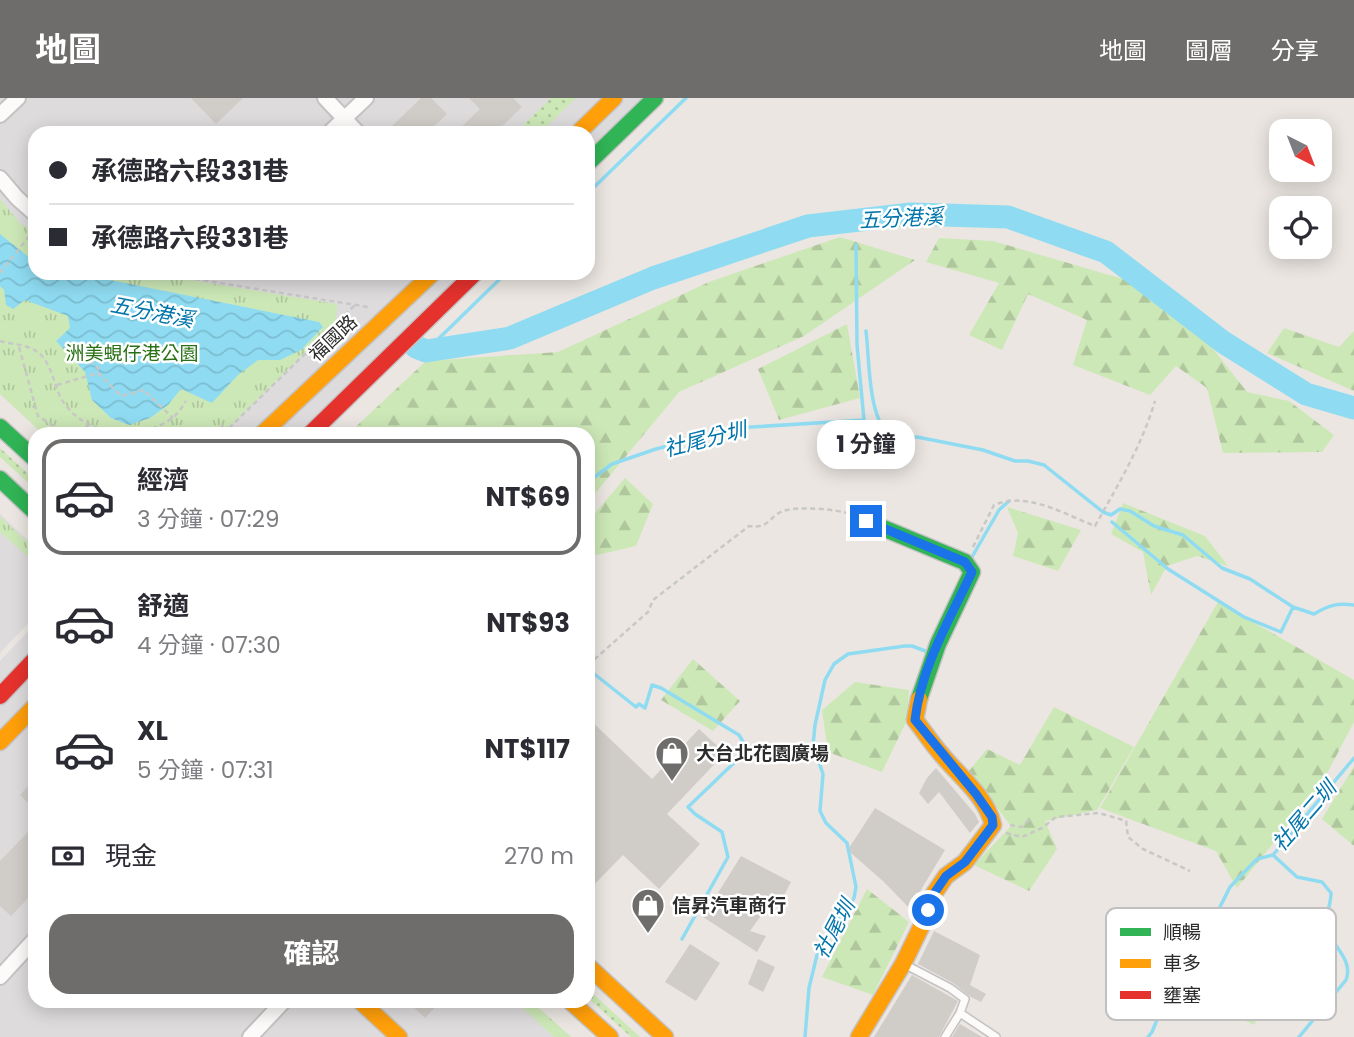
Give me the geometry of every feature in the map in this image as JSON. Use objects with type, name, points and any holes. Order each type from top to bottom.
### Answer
[{"type":"street","points":[[0,115],[18,98]]},
{"type":"street","points":[[325,98],[351,126]]},
{"type":"street","points":[[336,126],[366,98]]},
{"type":"street","points":[[585,126],[614,98]]},
{"type":"street","points":[[595,156],[654,98]]},
{"type":"street","points":[[0,178],[28,208]]},
{"type":"street","name":"福國路","points":[[269,427],[426,280]]},
{"type":"street","points":[[317,427],[468,280]]},
{"type":"street","points":[[0,427],[28,453]]},
{"type":"street","points":[[0,479],[28,505]]},
{"type":"street","points":[[859,1037],[903,964],[933,895],[946,876],[965,862],[991,829],[992,817],[915,720],[918,694],[972,572],[965,562],[866,521]]},
{"type":"street","points":[[0,696],[28,666]]},
{"type":"street","points":[[0,742],[28,713]]},
{"type":"street","points":[[0,977],[28,947]]},
{"type":"street","points":[[595,974],[647,1031],[665,1037]]},
{"type":"street","points":[[250,1037],[277,1008]]},
{"type":"street","points":[[368,1008],[399,1037]]},
{"type":"street","points":[[578,1008],[610,1037]]},
{"type":"lane","points":[[903,964],[950,988],[965,999],[945,1037]]},
{"type":"lane","points":[[960,1013],[996,1037]]},
{"type":"path","points":[[0,273],[28,238]]},
{"type":"path","points":[[201,280],[368,307]]},
{"type":"path","points":[[230,427],[355,304]]},
{"type":"path","points":[[0,341],[39,352],[50,367],[63,402],[75,415],[99,427]]},
{"type":"path","points":[[18,345],[38,416],[54,427]]},
{"type":"path","points":[[83,355],[98,368],[98,373],[121,396],[144,390],[173,418]]},
{"type":"path","points":[[57,385],[98,373]]},
{"type":"path","points":[[153,427],[173,418],[186,401]]},
{"type":"path","points":[[965,562],[994,505],[1005,500],[1032,502],[1095,526],[1147,426],[1155,401]]},
{"type":"path","points":[[86,427],[89,423]]},
{"type":"path","points":[[595,659],[648,612],[653,600],[749,526],[758,527],[775,518],[780,512],[799,507],[841,510],[866,521]]},
{"type":"path","points":[[991,829],[1022,837],[1042,828],[1056,817],[1100,813],[1126,821],[1128,837],[1143,849],[1190,871]]},
{"type":"path","points":[[991,829],[1021,827],[1031,818]]},
{"type":"shaded area","points":[[0,98],[658,98],[595,159],[595,126],[28,126],[28,280],[472,280],[321,427],[35,427],[0,394]]},
{"type":"shaded area","points":[[0,514],[28,540],[28,623],[0,653]]},
{"type":"shaded area","points":[[28,631],[28,1008],[539,1008],[571,1037],[0,1037],[0,661]]},
{"type":"green space","points":[[551,98],[576,98],[547,126],[522,126]]},
{"type":"green space","name":"洲美蜆仔港公園","points":[[0,199],[20,223],[28,228],[28,280],[190,280],[337,304],[336,322],[229,427],[35,427],[0,394]]},
{"type":"green space","points":[[840,237],[915,260],[804,336],[679,392],[595,494],[595,427],[355,427],[426,361],[558,352],[709,282]]},
{"type":"green space","points":[[939,238],[993,241],[1123,279],[1199,331],[1247,392],[1289,401],[1334,435],[1322,452],[1223,453],[1207,388],[1176,366],[1150,395],[1073,365],[1087,320],[1028,294],[1002,350],[969,335],[999,283],[926,262]]},
{"type":"green space","points":[[847,324],[860,398],[779,420],[758,369]]},
{"type":"green space","points":[[1284,328],[1339,347],[1354,331],[1354,391],[1267,353]]},
{"type":"green space","points":[[0,448],[28,474],[28,483],[0,457]]},
{"type":"green space","points":[[625,478],[653,504],[636,546],[595,555],[595,513]]},
{"type":"green space","points":[[1123,503],[1205,536],[1228,566],[1197,556],[1167,566],[1151,595],[1143,552],[1111,534]]},
{"type":"green space","points":[[1007,507],[1081,530],[1058,571],[1013,556],[1018,533]]},
{"type":"green space","points":[[0,517],[28,543],[28,557],[0,532]]},
{"type":"green space","points":[[1218,602],[1354,680],[1354,722],[1322,783],[1237,888],[1216,851],[1100,808]]},
{"type":"green space","points":[[693,659],[740,701],[713,731],[661,700]]},
{"type":"green space","points":[[855,682],[909,690],[907,720],[882,772],[828,752],[822,710]]},
{"type":"green space","points":[[1054,707],[1134,747],[1097,810],[1045,821],[1057,849],[1029,891],[974,865],[1011,826],[969,771],[987,749],[1020,765]]},
{"type":"green space","points":[[1354,766],[1354,846],[1322,819]]},
{"type":"green space","points":[[867,889],[909,922],[873,995],[822,977]]},
{"type":"green space","points":[[595,995],[640,1037],[631,1037],[595,1004]]},
{"type":"green space","points":[[523,1008],[539,1008],[571,1037],[554,1037]]},
{"type":"green space","points":[[1243,1020],[1257,1020],[1254,1025]]},
{"type":"water","points":[[0,234],[28,256],[28,280],[110,280],[319,322],[323,327],[301,350],[280,360],[258,360],[238,375],[212,403],[181,389],[168,405],[150,418],[129,425],[111,418],[92,400],[85,372],[56,341],[70,328],[68,316],[25,300],[13,309],[6,305],[4,290],[0,286]]},
{"type":"building","points":[[191,98],[243,98],[216,124]]},
{"type":"building","points":[[421,98],[431,98],[447,114],[434,126],[392,126]]},
{"type":"building","points":[[469,98],[513,98],[522,107],[502,126],[462,126],[480,109]]},
{"type":"building","name":"大台北花園廣場","points":[[595,725],[652,779],[699,729],[725,753],[667,814],[700,844],[659,889],[623,855],[595,884]]},
{"type":"building","points":[[936,768],[975,814],[979,822],[970,833],[939,792],[928,804],[919,793]]},
{"type":"building","points":[[28,786],[28,803],[20,795]]},
{"type":"building","points":[[875,808],[945,850],[922,888],[913,912],[851,853],[849,848]]},
{"type":"building","points":[[28,832],[28,898],[11,916],[0,906],[0,861]]},
{"type":"building","points":[[741,856],[791,882],[778,907],[770,903],[750,931],[766,936],[757,952],[703,917]]},
{"type":"building","points":[[934,931],[980,955],[970,985],[986,994],[981,1002],[918,964]]},
{"type":"building","points":[[690,944],[720,963],[696,1001],[665,982]]},
{"type":"building","points":[[758,959],[775,967],[763,992],[748,984]]},
{"type":"building","points":[[912,975],[958,1001],[939,1037],[874,1037]]},
{"type":"building","points":[[414,1008],[434,1008],[425,1018]]},
{"type":"building","points":[[960,1024],[982,1037],[952,1037]]},
{"type":"waterway","points":[[595,186],[686,98]]},
{"type":"waterway","name":"五分港溪","points":[[416,347],[426,351],[510,338],[653,278],[808,226],[911,214],[1008,217],[1106,252],[1223,342],[1306,394],[1354,408]]},
{"type":"waterway","name":"社尾分圳","points":[[595,477],[612,464],[656,449],[736,428],[864,420],[857,345],[856,245]]},
{"type":"waterway","points":[[426,351],[499,280]]},
{"type":"waterway","points":[[866,331],[874,405],[878,419],[893,440],[917,437],[983,450],[1015,461],[1044,465],[1103,512],[1111,515],[1120,509],[1130,511],[1154,526],[1183,535],[1222,568],[1250,579],[1293,607],[1314,614],[1333,605],[1354,605]]},
{"type":"waterway","name":"社尾圳","points":[[972,557],[999,510],[1009,501]]},
{"type":"waterway","points":[[1112,522],[1168,569],[1244,617],[1281,632],[1293,607]]},
{"type":"waterway","name":"社尾圳","points":[[805,1037],[809,988],[817,955],[833,922],[847,911],[856,887],[847,843],[826,823],[820,811],[823,774],[813,745],[825,680],[834,664],[848,654],[905,646],[928,652]]},
{"type":"waterway","points":[[595,675],[636,707],[639,704],[645,708],[652,685],[661,688],[739,735],[745,745],[738,759],[688,807],[722,832],[728,857],[682,939]]},
{"type":"waterway","name":"社尾二圳","points":[[1220,908],[1230,887],[1257,859],[1273,855],[1354,758]]},
{"type":"waterway","points":[[1273,855],[1297,877],[1322,882],[1331,893],[1329,908]]},
{"type":"waterway","points":[[1336,946],[1345,959],[1348,972],[1346,980],[1336,992]]},
{"type":"waterway","name":"社尾二圳","points":[[1148,1037],[1157,1020]]},
{"type":"waterway","points":[[1299,1037],[1313,1020]]},
{"type":"traffic: fast","points":[[595,156],[655,98]]},
{"type":"traffic: fast","points":[[0,427],[28,453]]},
{"type":"traffic: fast","points":[[0,479],[28,505]]},
{"type":"traffic: fast","points":[[866,521],[965,562],[972,572],[938,644],[919,699]]},
{"type":"traffic: slow","points":[[585,126],[614,98]]},
{"type":"traffic: slow","points":[[269,427],[426,280]]},
{"type":"traffic: slow","points":[[859,1037],[903,964],[933,895],[946,876],[965,862],[993,825],[979,796],[938,751],[915,720],[919,699]]},
{"type":"traffic: slow","points":[[0,742],[28,713]]},
{"type":"traffic: slow","points":[[595,972],[665,1037]]},
{"type":"traffic: slow","points":[[368,1008],[399,1037]]},
{"type":"traffic: slow","points":[[578,1008],[610,1037]]},
{"type":"traffic: jam","points":[[317,427],[468,280]]},
{"type":"traffic: jam","points":[[0,696],[28,666]]},
{"type":"place","name":"大台北花園廣場","points":[[672,783]]},
{"type":"place","name":"信昇汽車商行","points":[[648,935]]},
{"type":"route","points":[[866,521],[965,562],[972,572],[936,648],[918,694],[915,720],[976,794],[992,817],[993,825],[965,862],[946,876],[933,895],[928,910]]}]
